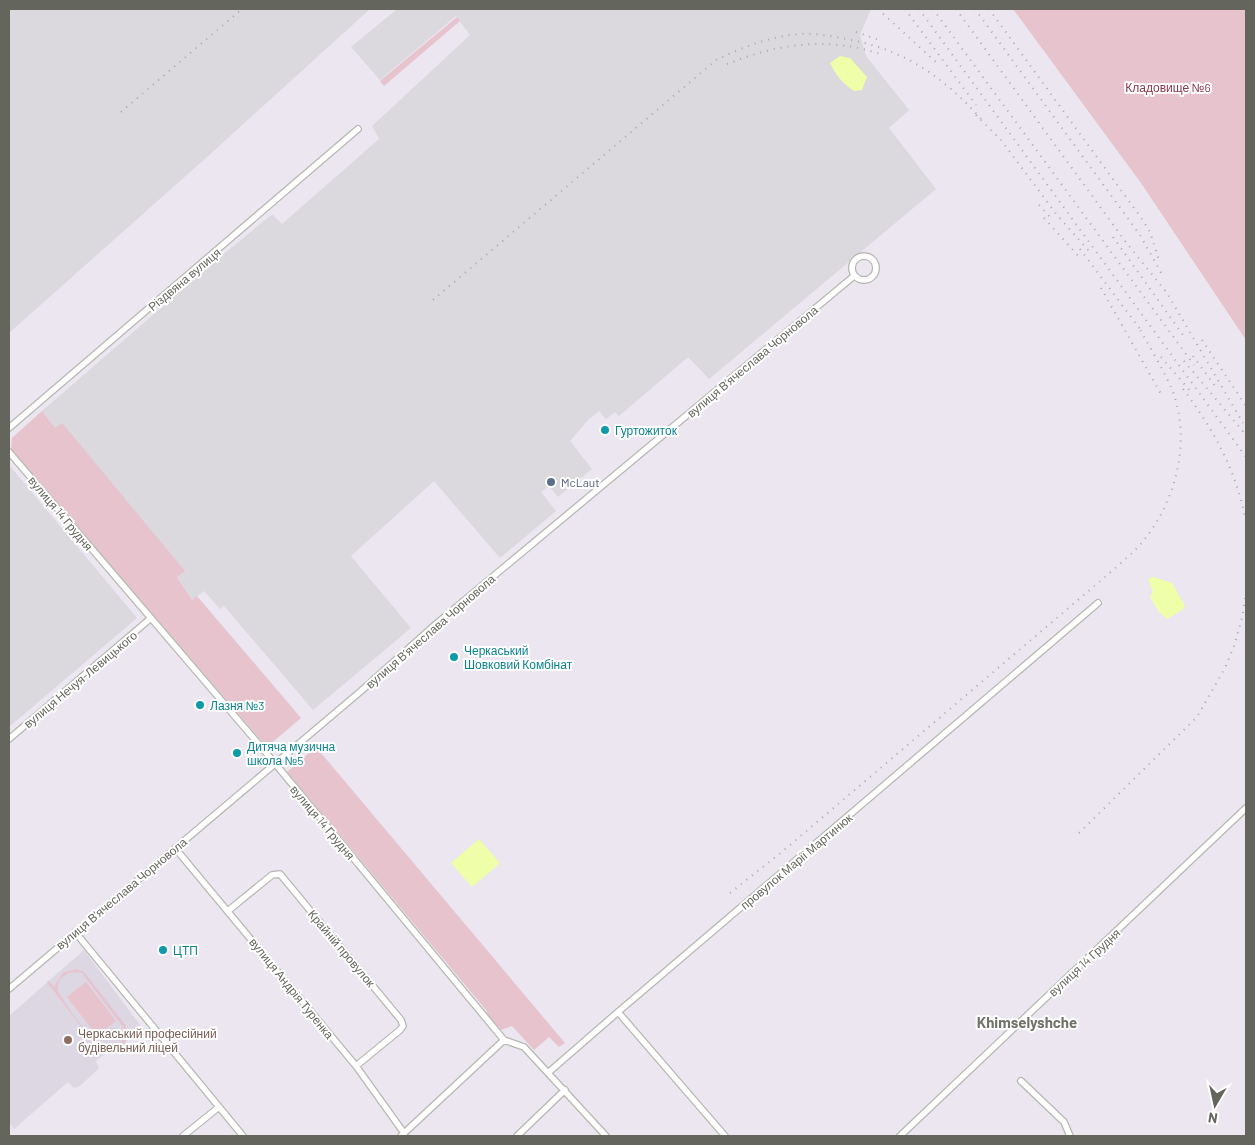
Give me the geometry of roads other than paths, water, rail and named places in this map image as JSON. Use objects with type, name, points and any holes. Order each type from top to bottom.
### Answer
[{"type":"street","name":"Різдвяна вулиця","points":[[9,428],[358,129]]},
{"type":"street","name":"вулиця Вʼячеслава Чорновола","points":[[864,256],[874,262],[876,270],[869,279],[861,280],[854,276],[852,264],[857,258],[864,256]]},
{"type":"street","name":"вулиця Вʼячеслава Чорновола","points":[[9,989],[361,691],[436,624],[854,276]]},
{"type":"street","name":"вулиця 14 Грудня","points":[[9,452],[275,763],[504,1040],[524,1048],[549,1072],[606,1136]]},
{"type":"street","name":"провулок Марії Мартинюк","points":[[549,1072],[1098,603]]},
{"type":"street","name":"вулиця Нечуя-Левицького","points":[[9,739],[151,618]]},
{"type":"street","name":"вулиця 14 Грудня","points":[[900,1136],[1246,808]]},
{"type":"street","name":"вулиця Андрія Туренка","points":[[175,848],[229,910],[356,1066],[402,1135]]},
{"type":"street","name":"Крайній провулок","points":[[229,910],[272,874],[280,874],[401,1020],[403,1026],[400,1030],[356,1066]]},
{"type":"street","points":[[75,932],[243,1136]]},
{"type":"street","points":[[618,1012],[725,1136]]},
{"type":"street","points":[[402,1135],[504,1040]]},
{"type":"street","points":[[1021,1081],[1064,1122],[1070,1136]]},
{"type":"street","points":[[516,1136],[565,1090]]},
{"type":"street","points":[[183,1136],[219,1107]]},
{"type":"railway","points":[[121,112],[242,9]]},
{"type":"railway","points":[[878,9],[939,65]]},
{"type":"railway","points":[[905,9],[976,105]]},
{"type":"railway","points":[[919,9],[1246,457]]},
{"type":"railway","points":[[933,9],[1194,365]]},
{"type":"railway","points":[[956,9],[1125,241],[1167,293],[1243,423]]},
{"type":"railway","points":[[975,9],[1140,235],[1164,278]]},
{"type":"railway","points":[[989,9],[1142,219],[1150,232],[1159,260]]},
{"type":"railway","points":[[856,32],[879,40]]},
{"type":"railway","points":[[433,300],[716,60],[757,43],[789,35],[812,34],[846,39],[886,50],[904,57],[937,77],[981,119]]},
{"type":"railway","points":[[727,64],[765,51],[803,45],[841,45],[861,48],[880,54]]},
{"type":"railway","points":[[976,115],[1001,140],[1057,215],[1089,251]]},
{"type":"railway","points":[[1039,205],[1053,220]]},
{"type":"railway","points":[[1044,218],[1081,259]]},
{"type":"railway","points":[[1113,237],[1183,335]]},
{"type":"railway","points":[[1080,249],[1143,333]]},
{"type":"railway","points":[[1101,288],[1161,394]]},
{"type":"railway","points":[[730,893],[783,851],[1105,577],[1144,540],[1165,507],[1172,489],[1177,470],[1181,431],[1173,392],[1139,328]]},
{"type":"railway","points":[[1202,340],[1246,406]]},
{"type":"railway","points":[[1193,356],[1215,386]]},
{"type":"railway","points":[[1161,357],[1192,393]]},
{"type":"railway","points":[[1184,361],[1246,435]]},
{"type":"railway","points":[[1183,389],[1205,420],[1222,451],[1242,502],[1246,521]]},
{"type":"railway","points":[[1079,833],[1197,717],[1225,668],[1234,646],[1242,618],[1246,593]]},
{"type":"place","name":"Гуртожиток","points":[[605,430]]},
{"type":"place","name":"McLaut","points":[[551,482]]},
{"type":"place","name":"Черкаський Шовковий Комбінат","points":[[454,657]]},
{"type":"place","name":"Лазня №3","points":[[200,705]]},
{"type":"place","name":"Дитяча музична школа №5","points":[[237,753]]},
{"type":"place","name":"ЦТП","points":[[163,950]]},
{"type":"place","name":"Черкаський професійний будівельний ліцей","points":[[68,1040]]},
{"type":"district","name":"Khimselyshche","points":[[1027,1022]]},
{"type":"park label","name":"Кладовище №6","points":[[1168,87]]}]
